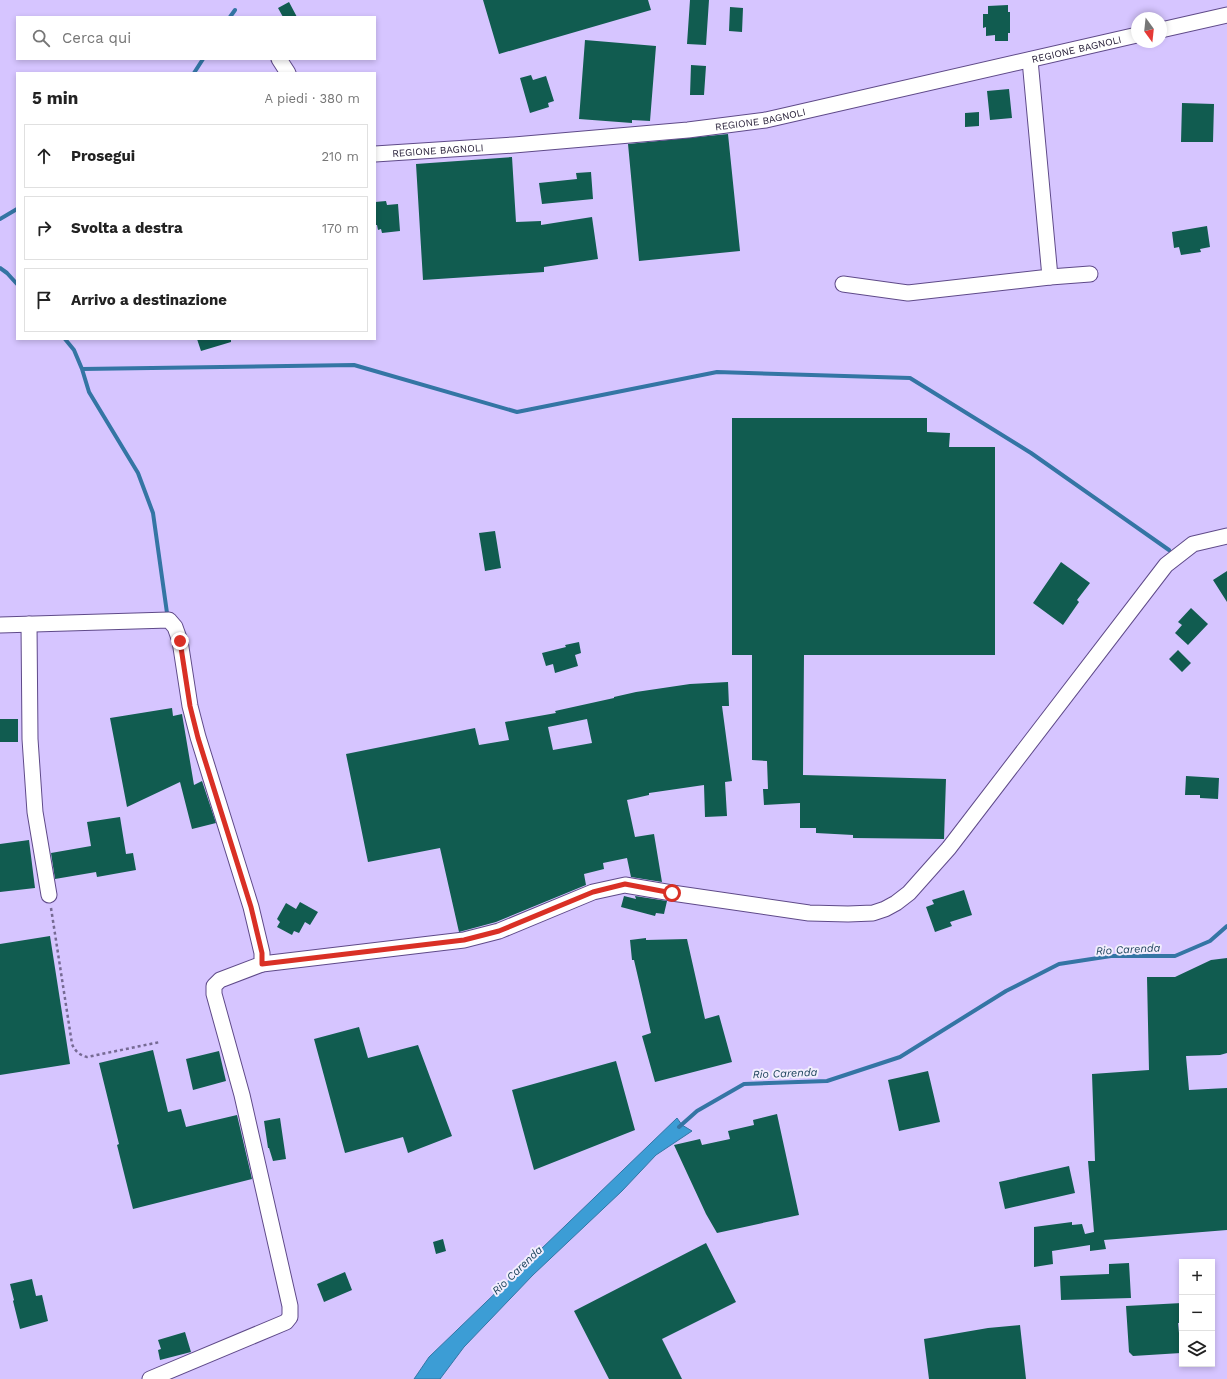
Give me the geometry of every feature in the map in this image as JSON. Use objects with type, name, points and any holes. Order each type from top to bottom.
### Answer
[{"type":"street","points":[[1167,29],[1227,15]]},
{"type":"street","name":"REGIONE BAGNOLI","points":[[376,154],[514,145],[688,130],[758,121],[1131,36]]},
{"type":"street","points":[[280,60],[287,72]]},
{"type":"street","points":[[1030,60],[1050,277]]},
{"type":"street","points":[[843,284],[908,293],[1090,274]]},
{"type":"street","points":[[150,1379],[286,1322],[290,1317],[290,1306],[242,1095],[214,994],[214,986],[220,980],[262,964],[464,940],[499,931],[593,892],[625,884],[680,894],[809,913],[873,913],[885,909],[909,893],[949,848],[1166,565],[1193,544],[1227,536]]},
{"type":"street","points":[[0,625],[169,620],[175,628],[180,641],[190,706],[198,738],[251,907],[262,953],[262,964]]},
{"type":"street","points":[[29,624],[30,739],[35,812],[50,894]]},
{"type":"path","points":[[50,894],[72,1044],[74,1049],[82,1056],[87,1057],[160,1042]]},
{"type":"water","points":[[677,1118],[682,1125],[692,1131],[656,1155],[622,1191],[533,1275],[464,1347],[440,1379],[414,1379],[429,1357]]},
{"type":"building","points":[[483,0],[648,0],[651,10],[499,54]]},
{"type":"building","points":[[690,0],[709,0],[706,45],[687,44]]},
{"type":"building","points":[[289,2],[296,16],[282,16],[278,8]]},
{"type":"building","points":[[1008,5],[1008,12],[1010,12],[1010,33],[1008,33],[1008,41],[995,41],[995,35],[986,36],[986,27],[983,28],[983,14],[988,14],[988,6]]},
{"type":"building","points":[[730,7],[743,8],[742,32],[729,31]]},
{"type":"building","points":[[585,40],[656,46],[650,121],[632,120],[632,123],[579,119]]},
{"type":"building","points":[[691,65],[706,66],[704,95],[690,95]]},
{"type":"building","points":[[531,75],[533,80],[546,76],[554,101],[548,103],[549,107],[530,113],[520,78]]},
{"type":"building","points":[[1009,89],[1012,118],[990,120],[987,91]]},
{"type":"building","points":[[1182,103],[1214,104],[1213,142],[1181,142]]},
{"type":"building","points":[[979,112],[979,126],[965,127],[965,113]]},
{"type":"building","points":[[728,134],[740,251],[639,261],[628,144]]},
{"type":"building","points":[[512,157],[516,222],[541,221],[541,225],[592,217],[598,259],[544,267],[544,272],[423,280],[416,164]]},
{"type":"building","points":[[591,172],[593,199],[542,204],[539,183],[577,179],[576,173]]},
{"type":"building","points":[[386,201],[387,205],[398,204],[400,231],[382,233],[381,229],[378,230],[376,225],[376,202]]},
{"type":"building","points":[[1207,226],[1210,247],[1200,249],[1201,252],[1181,255],[1179,247],[1174,248],[1172,232]]},
{"type":"building","points":[[197,340],[231,340],[231,342],[201,351]]},
{"type":"building","points":[[732,418],[927,418],[927,432],[950,433],[949,447],[995,447],[995,655],[804,655],[803,775],[946,779],[944,839],[853,838],[853,835],[816,833],[816,828],[800,828],[800,803],[764,805],[763,789],[768,789],[767,761],[752,760],[752,655],[732,655]]},
{"type":"building","points":[[495,531],[501,568],[485,571],[479,533]]},
{"type":"building","points":[[1061,562],[1090,583],[1077,600],[1079,602],[1063,625],[1033,603]]},
{"type":"building","points":[[1227,571],[1227,602],[1213,580]]},
{"type":"building","points":[[1191,608],[1208,624],[1188,645],[1175,633],[1182,625],[1178,622]]},
{"type":"building","points":[[579,642],[581,653],[575,655],[578,666],[555,673],[553,664],[546,666],[542,653]]},
{"type":"building","points":[[1178,650],[1191,663],[1182,672],[1169,659]]},
{"type":"building","points":[[728,682],[729,706],[722,706],[732,781],[725,782],[727,816],[705,817],[704,785],[649,793],[649,795],[627,800],[635,837],[654,834],[662,882],[631,877],[627,858],[603,863],[604,869],[584,874],[586,885],[496,922],[459,932],[440,848],[368,862],[346,754],[475,728],[479,745],[509,740],[505,722],[556,713],[555,711],[636,692],[690,684]],"holes":[[[587,719],[592,743],[553,750],[548,727]]]},
{"type":"building","points":[[172,708],[173,716],[182,714],[194,785],[202,781],[216,823],[192,829],[180,782],[127,807],[110,718]]},
{"type":"building","points":[[0,719],[18,719],[18,742],[0,742]]},
{"type":"building","points":[[1186,776],[1219,778],[1218,799],[1200,798],[1200,795],[1185,795]]},
{"type":"building","points":[[120,817],[126,854],[133,853],[136,870],[97,877],[96,872],[55,879],[51,853],[91,846],[87,822]]},
{"type":"building","points":[[29,840],[35,888],[0,892],[0,844]]},
{"type":"building","points":[[964,890],[972,915],[950,922],[952,926],[935,932],[926,907],[934,904],[932,900]]},
{"type":"building","points":[[624,896],[636,899],[635,896],[667,901],[664,914],[656,913],[655,916],[621,907]]},
{"type":"building","points":[[300,902],[318,912],[310,925],[305,922],[299,933],[294,931],[292,935],[277,927],[280,922],[277,919],[286,903],[296,909]]},
{"type":"building","points":[[50,936],[70,1064],[0,1075],[0,944]]},
{"type":"building","points":[[646,938],[646,940],[687,939],[705,1019],[719,1015],[732,1062],[655,1082],[642,1036],[651,1033],[634,960],[632,960],[630,940]]},
{"type":"building","points":[[1227,958],[1227,1053],[1220,1055],[1186,1056],[1189,1090],[1227,1088],[1227,1230],[1104,1240],[1106,1249],[1090,1251],[1090,1245],[1052,1251],[1053,1264],[1034,1267],[1034,1227],[1072,1222],[1072,1225],[1082,1224],[1085,1234],[1094,1232],[1088,1161],[1095,1161],[1092,1074],[1149,1070],[1147,977],[1175,977],[1211,960]]},
{"type":"building","points":[[359,1027],[368,1058],[418,1045],[452,1136],[408,1153],[403,1137],[345,1153],[314,1039]]},
{"type":"building","points":[[153,1050],[168,1112],[181,1109],[186,1127],[237,1115],[252,1179],[133,1209],[99,1063]]},
{"type":"building","points":[[219,1051],[226,1081],[193,1090],[186,1059]]},
{"type":"building","points":[[616,1061],[635,1130],[534,1170],[512,1090]]},
{"type":"building","points":[[928,1071],[940,1122],[899,1131],[888,1080]]},
{"type":"building","points":[[777,1114],[799,1215],[717,1233],[706,1214],[674,1145],[700,1139],[702,1145],[730,1139],[728,1131],[754,1125],[753,1120]]},
{"type":"building","points":[[280,1118],[286,1159],[273,1161],[268,1148],[264,1121]]},
{"type":"building","points":[[1069,1166],[1075,1193],[1005,1209],[999,1182]]},
{"type":"building","points":[[443,1239],[446,1251],[436,1254],[433,1242]]},
{"type":"building","points":[[706,1243],[736,1302],[662,1339],[682,1379],[609,1379],[574,1311]]},
{"type":"building","points":[[1129,1263],[1131,1298],[1061,1300],[1060,1276],[1109,1274],[1109,1264]]},
{"type":"building","points":[[345,1272],[352,1290],[324,1302],[317,1284]]},
{"type":"building","points":[[32,1279],[36,1296],[42,1295],[48,1321],[20,1329],[10,1284]]},
{"type":"building","points":[[1179,1303],[1179,1353],[1133,1356],[1129,1352],[1126,1306]]},
{"type":"building","points":[[1020,1325],[1026,1379],[929,1379],[924,1339],[988,1328]]},
{"type":"building","points":[[185,1332],[191,1352],[160,1360],[158,1350],[161,1349],[158,1340]]},
{"type":"waterway","points":[[231,16],[235,10]]},
{"type":"waterway","points":[[195,72],[202,60]]},
{"type":"waterway","points":[[0,219],[16,210]]},
{"type":"waterway","points":[[0,268],[16,283]]},
{"type":"waterway","points":[[66,340],[74,350],[82,369],[354,365],[517,412],[717,372],[910,378],[1031,453],[1169,550]]},
{"type":"waterway","points":[[82,369],[89,392],[138,473],[153,513],[167,613]]},
{"type":"waterway","name":"Rio Carenda","points":[[679,1127],[697,1111],[744,1084],[827,1081],[900,1057],[1006,991],[1059,964],[1111,956],[1175,956],[1210,941],[1227,926]]},
{"type":"route","points":[[180,641],[190,706],[198,738],[251,907],[262,953],[262,964],[444,943],[479,937],[499,931],[593,892],[625,884],[672,893]]}]
